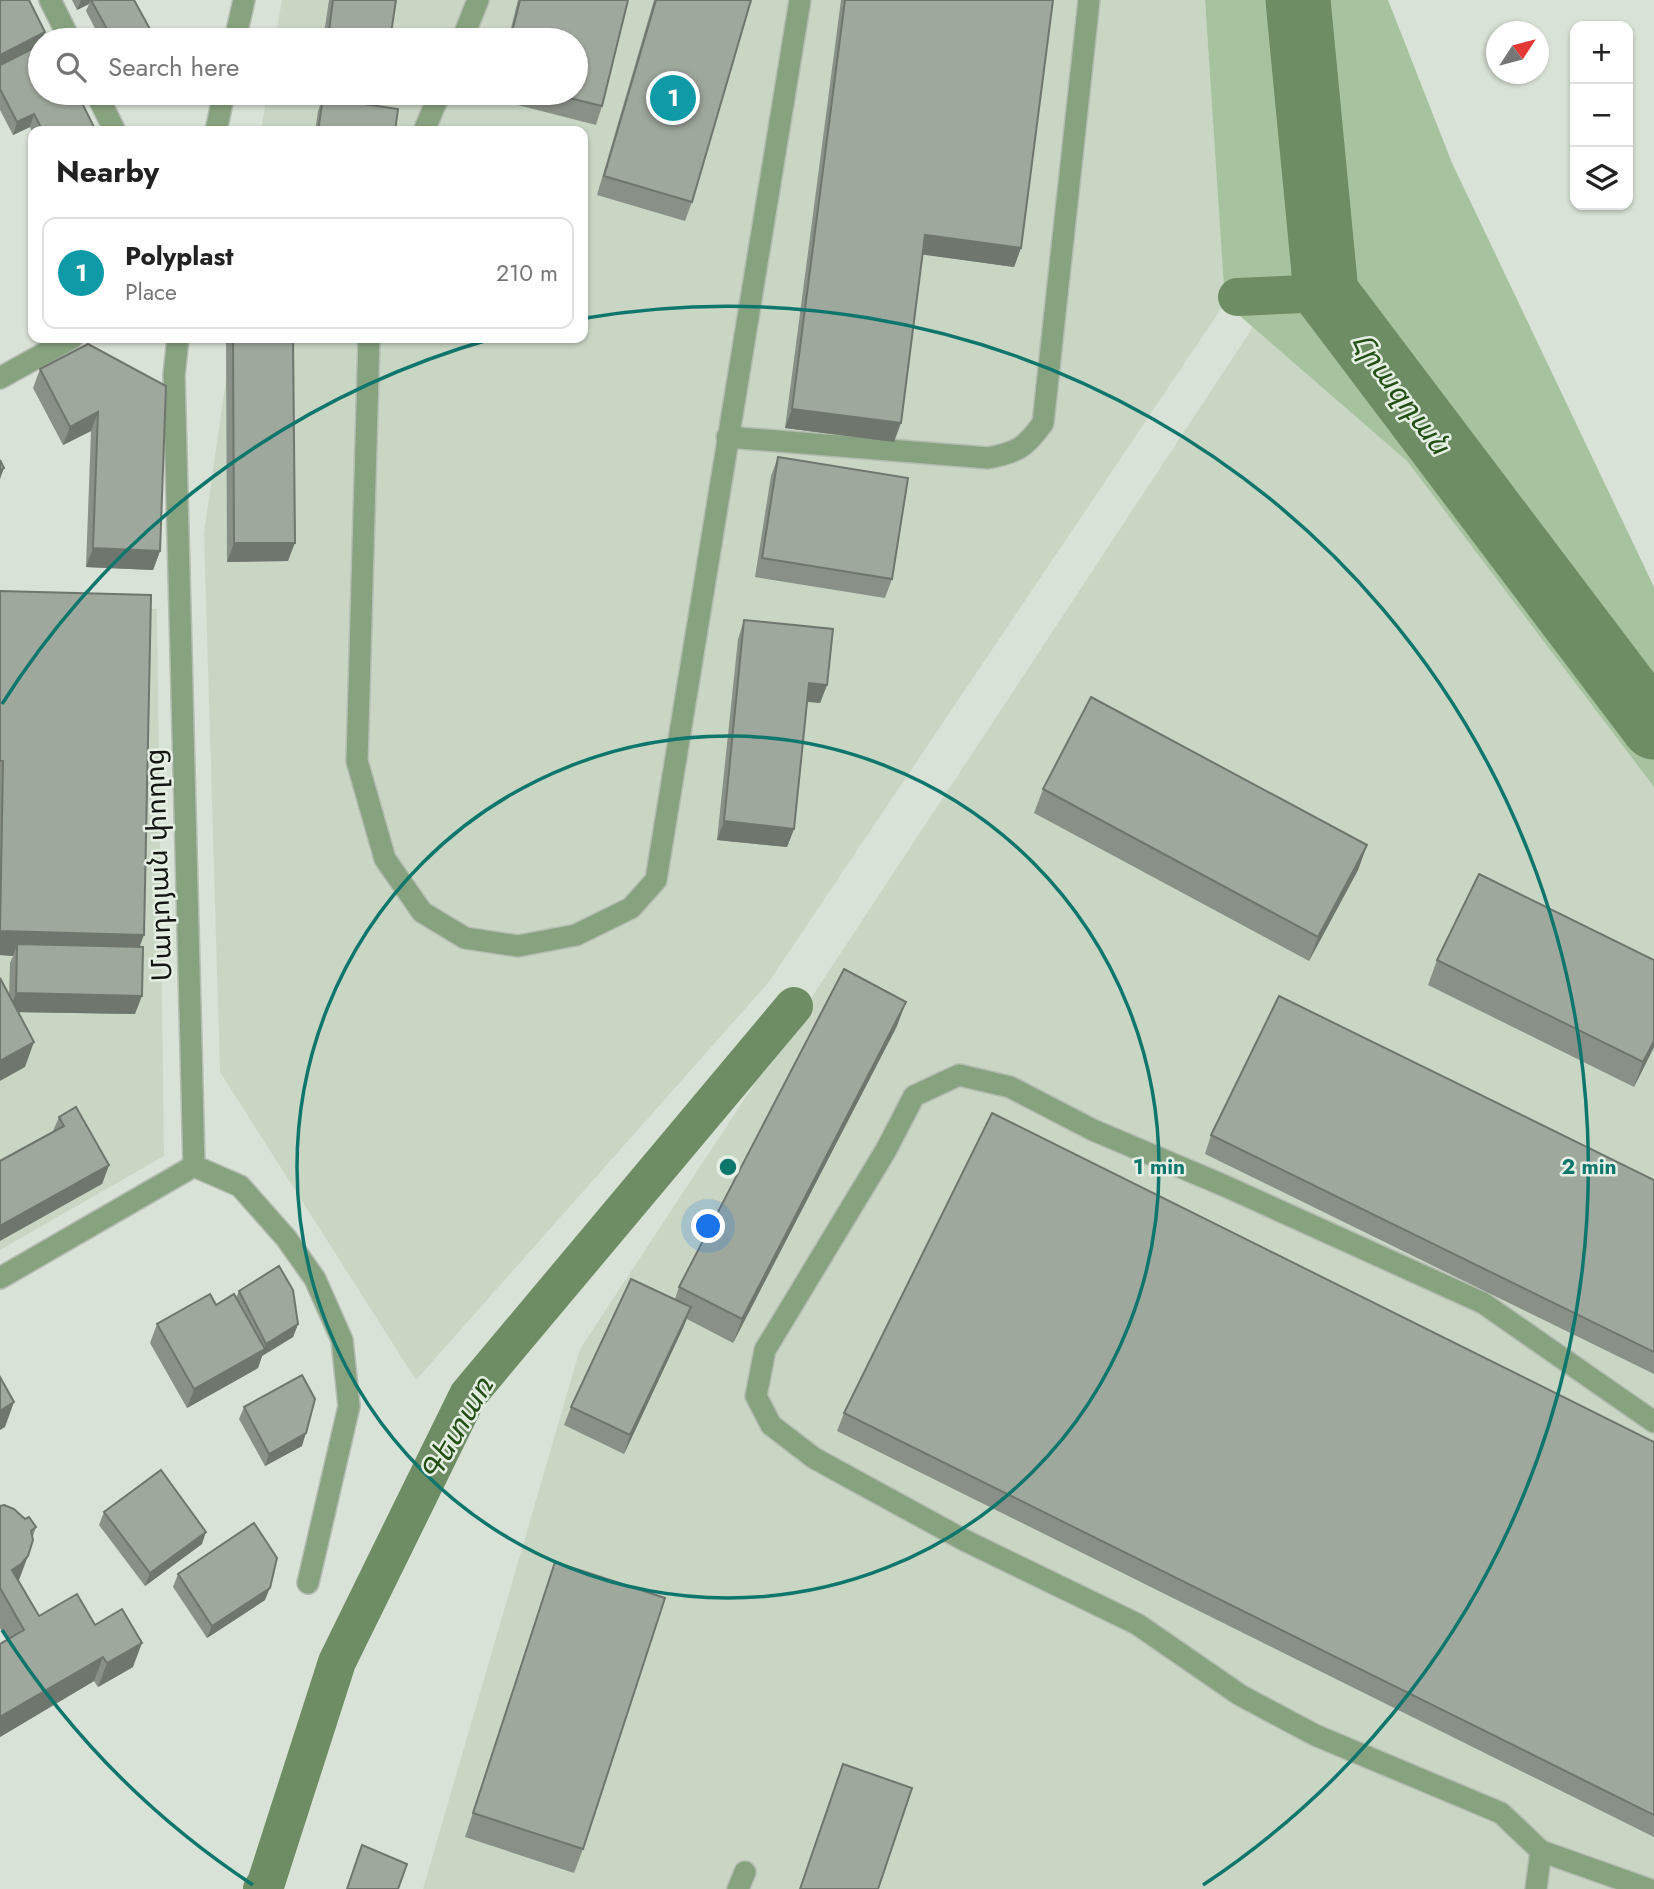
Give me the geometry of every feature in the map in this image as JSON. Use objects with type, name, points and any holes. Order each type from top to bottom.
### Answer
[{"type":"street","points":[[50,0],[64,28]]},
{"type":"street","points":[[238,28],[244,0]]},
{"type":"street","points":[[467,28],[478,0]]},
{"type":"street","points":[[369,343],[357,761],[385,859],[422,912],[465,938],[518,946],[576,935],[631,908],[656,880],[800,0]]},
{"type":"street","points":[[727,437],[988,458],[1008,454],[1028,444],[1043,424],[1090,0]]},
{"type":"street","points":[[102,105],[112,126]]},
{"type":"street","points":[[217,126],[222,105]]},
{"type":"street","points":[[426,126],[435,105]]},
{"type":"street","points":[[0,377],[63,343]]},
{"type":"street","name":"Մադոյան փողոց","points":[[177,343],[174,375],[194,1166]]},
{"type":"street","points":[[1648,1889],[1541,1851],[1501,1813],[1315,1735],[1240,1695],[1138,1624],[964,1540],[814,1458],[771,1425],[757,1396],[765,1350],[886,1150],[914,1096],[959,1075],[1010,1087],[1093,1130],[1483,1303],[1654,1422]]},
{"type":"street","points":[[0,1278],[194,1166],[240,1186],[286,1238],[315,1279],[342,1339],[349,1406],[308,1583]]},
{"type":"street","points":[[1536,1889],[1541,1851]]},
{"type":"shaded area","points":[[282,0],[1205,0],[1225,303],[768,983],[416,1380],[220,1072],[204,533],[231,343],[588,343],[588,126],[262,126],[265,105],[588,105],[588,28],[277,28]]},
{"type":"shaded area","points":[[1255,324],[1407,461],[1654,787],[1654,1889],[423,1889],[580,1349]]},
{"type":"shaded area","points":[[0,603],[157,609],[164,1156],[0,1250]]},
{"type":"green space","points":[[1205,0],[1388,0],[1452,163],[1654,587],[1654,787],[1407,461],[1225,303]]},
{"type":"building","points":[[0,0],[29,0],[43,28],[28,28],[28,41],[0,55]]},
{"type":"building","points":[[91,0],[134,0],[149,28],[106,28]]},
{"type":"building","points":[[333,0],[396,0],[392,28],[329,28]]},
{"type":"building","points":[[520,0],[628,0],[602,106],[588,103],[588,28],[513,28]]},
{"type":"building","points":[[656,0],[751,0],[692,202],[604,176]]},
{"type":"building","points":[[845,0],[1053,0],[1021,248],[925,235],[901,423],[792,409]]},
{"type":"building","points":[[28,51],[28,105],[83,105],[94,126],[40,126],[34,114],[17,122],[0,89],[0,65]]},
{"type":"building","points":[[322,105],[371,105],[398,109],[396,126],[319,126]]},
{"type":"building","points":[[233,343],[293,343],[295,543],[234,543]]},
{"type":"building","points":[[88,344],[166,386],[160,551],[93,548],[98,412],[70,427],[40,369]]},
{"type":"building","points":[[778,457],[908,478],[892,579],[762,558]]},
{"type":"building","points":[[0,591],[151,595],[144,935],[0,931],[3,761],[0,761]]},
{"type":"building","points":[[744,620],[833,629],[827,685],[809,683],[794,829],[724,821]]},
{"type":"building","points":[[1091,697],[1367,845],[1318,937],[1043,789]]},
{"type":"building","points":[[1479,874],[1654,960],[1654,1041],[1643,1062],[1437,960]]},
{"type":"building","points":[[17,944],[143,947],[142,996],[16,993]]},
{"type":"building","points":[[844,969],[906,1002],[742,1319],[679,1287]]},
{"type":"building","points":[[0,978],[34,1042],[0,1061]]},
{"type":"building","points":[[1279,996],[1654,1180],[1654,1352],[1211,1135]]},
{"type":"building","points":[[76,1107],[109,1165],[0,1226],[0,1161],[64,1126],[59,1117]]},
{"type":"building","points":[[992,1113],[1654,1442],[1654,1815],[844,1413]]},
{"type":"building","points":[[279,1266],[293,1290],[298,1324],[266,1344],[239,1291]]},
{"type":"building","points":[[631,1279],[691,1307],[630,1435],[571,1407]]},
{"type":"building","points":[[210,1294],[216,1305],[234,1294],[265,1349],[194,1389],[157,1324]]},
{"type":"building","points":[[302,1375],[315,1399],[306,1433],[269,1454],[244,1407]]},
{"type":"building","points":[[0,1377],[14,1402],[0,1411]]},
{"type":"building","points":[[161,1470],[206,1532],[150,1573],[104,1512]]},
{"type":"building","points":[[0,1506],[14,1509],[25,1519],[29,1517],[36,1527],[31,1531],[33,1540],[28,1556],[12,1570],[39,1616],[77,1594],[95,1625],[122,1609],[142,1643],[107,1663],[103,1657],[0,1717],[0,1644],[24,1630],[0,1588]]},
{"type":"building","points":[[254,1523],[277,1558],[270,1588],[212,1626],[178,1574]]},
{"type":"building","points":[[555,1562],[665,1598],[583,1849],[473,1813]]},
{"type":"building","points":[[843,1764],[912,1788],[878,1889],[800,1889]]},
{"type":"building","points":[[362,1845],[407,1864],[398,1889],[347,1889]]},
{"type":"waterway","name":"Հրազդան","points":[[1298,0],[1326,293],[1654,727]]},
{"type":"waterway","name":"Գետառ","points":[[1237,297],[1326,293]]},
{"type":"waterway","name":"Գետառ","points":[[262,1889],[337,1662],[468,1395],[794,1006]]},
{"type":"place","name":"Polyplast","points":[[673,98]]}]
